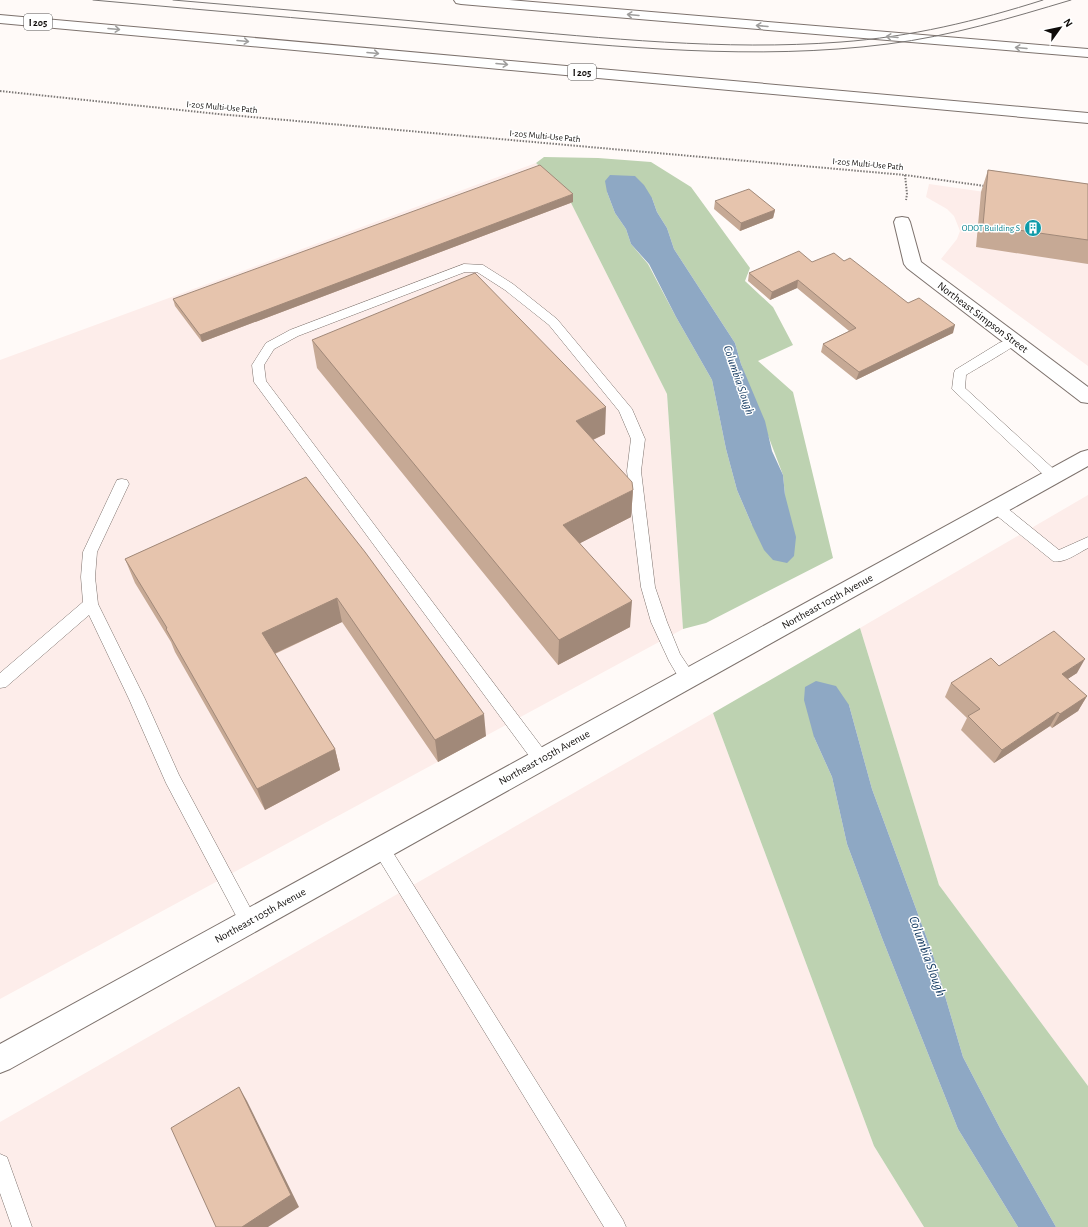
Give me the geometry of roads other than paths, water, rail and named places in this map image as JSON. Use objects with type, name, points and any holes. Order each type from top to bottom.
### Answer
[{"type":"main road","points":[[461,0],[1088,53]]},
{"type":"main road","name":"I 205","points":[[0,19],[1088,118]]},
{"type":"main road","points":[[0,22],[75,26]]},
{"type":"main road","name":"Northeast Simpson Street","points":[[902,222],[913,264],[1088,397]]},
{"type":"main road","name":"Northeast 105th Avenue","points":[[0,1059],[1088,457]]},
{"type":"lane","points":[[541,759],[260,382],[258,365],[270,346],[294,333],[464,268],[479,268],[509,287],[553,322],[625,409],[638,439],[634,471],[648,588],[659,622],[674,657],[688,678]]},
{"type":"lane","points":[[1014,341],[1003,346],[960,373],[958,389],[1053,476]]},
{"type":"lane","points":[[122,484],[90,552],[88,577],[91,604],[137,699],[172,778],[248,921]]},
{"type":"lane","points":[[996,508],[1058,557],[1088,542]]},
{"type":"lane","points":[[0,682],[91,604]]},
{"type":"lane","points":[[381,848],[616,1227]]},
{"type":"lane","points":[[0,1164],[22,1227]]},
{"type":"water","name":"Columbia Slough","points":[[610,175],[635,176],[644,185],[652,198],[657,212],[667,228],[674,249],[735,343],[741,364],[765,421],[772,451],[783,475],[785,495],[796,537],[794,556],[787,563],[773,560],[764,550],[752,525],[737,490],[726,449],[712,380],[676,317],[649,264],[631,244],[626,229],[615,213],[607,192],[605,181]]},
{"type":"water","name":"Columbia Slough","points":[[816,681],[836,686],[849,705],[872,789],[933,955],[963,1057],[1001,1130],[1056,1227],[1018,1227],[958,1129],[882,938],[847,844],[832,777],[814,737],[804,700],[805,687]]},
{"type":"tram line","points":[[93,0],[588,44],[638,48],[738,52],[838,49],[911,41],[981,26],[1071,0]]},
{"type":"tram line","points":[[173,0],[621,39],[753,45],[867,40],[943,27],[993,15],[1043,0]]},
{"type":"place","name":"ODOT Building S","points":[[1033,228]]}]
